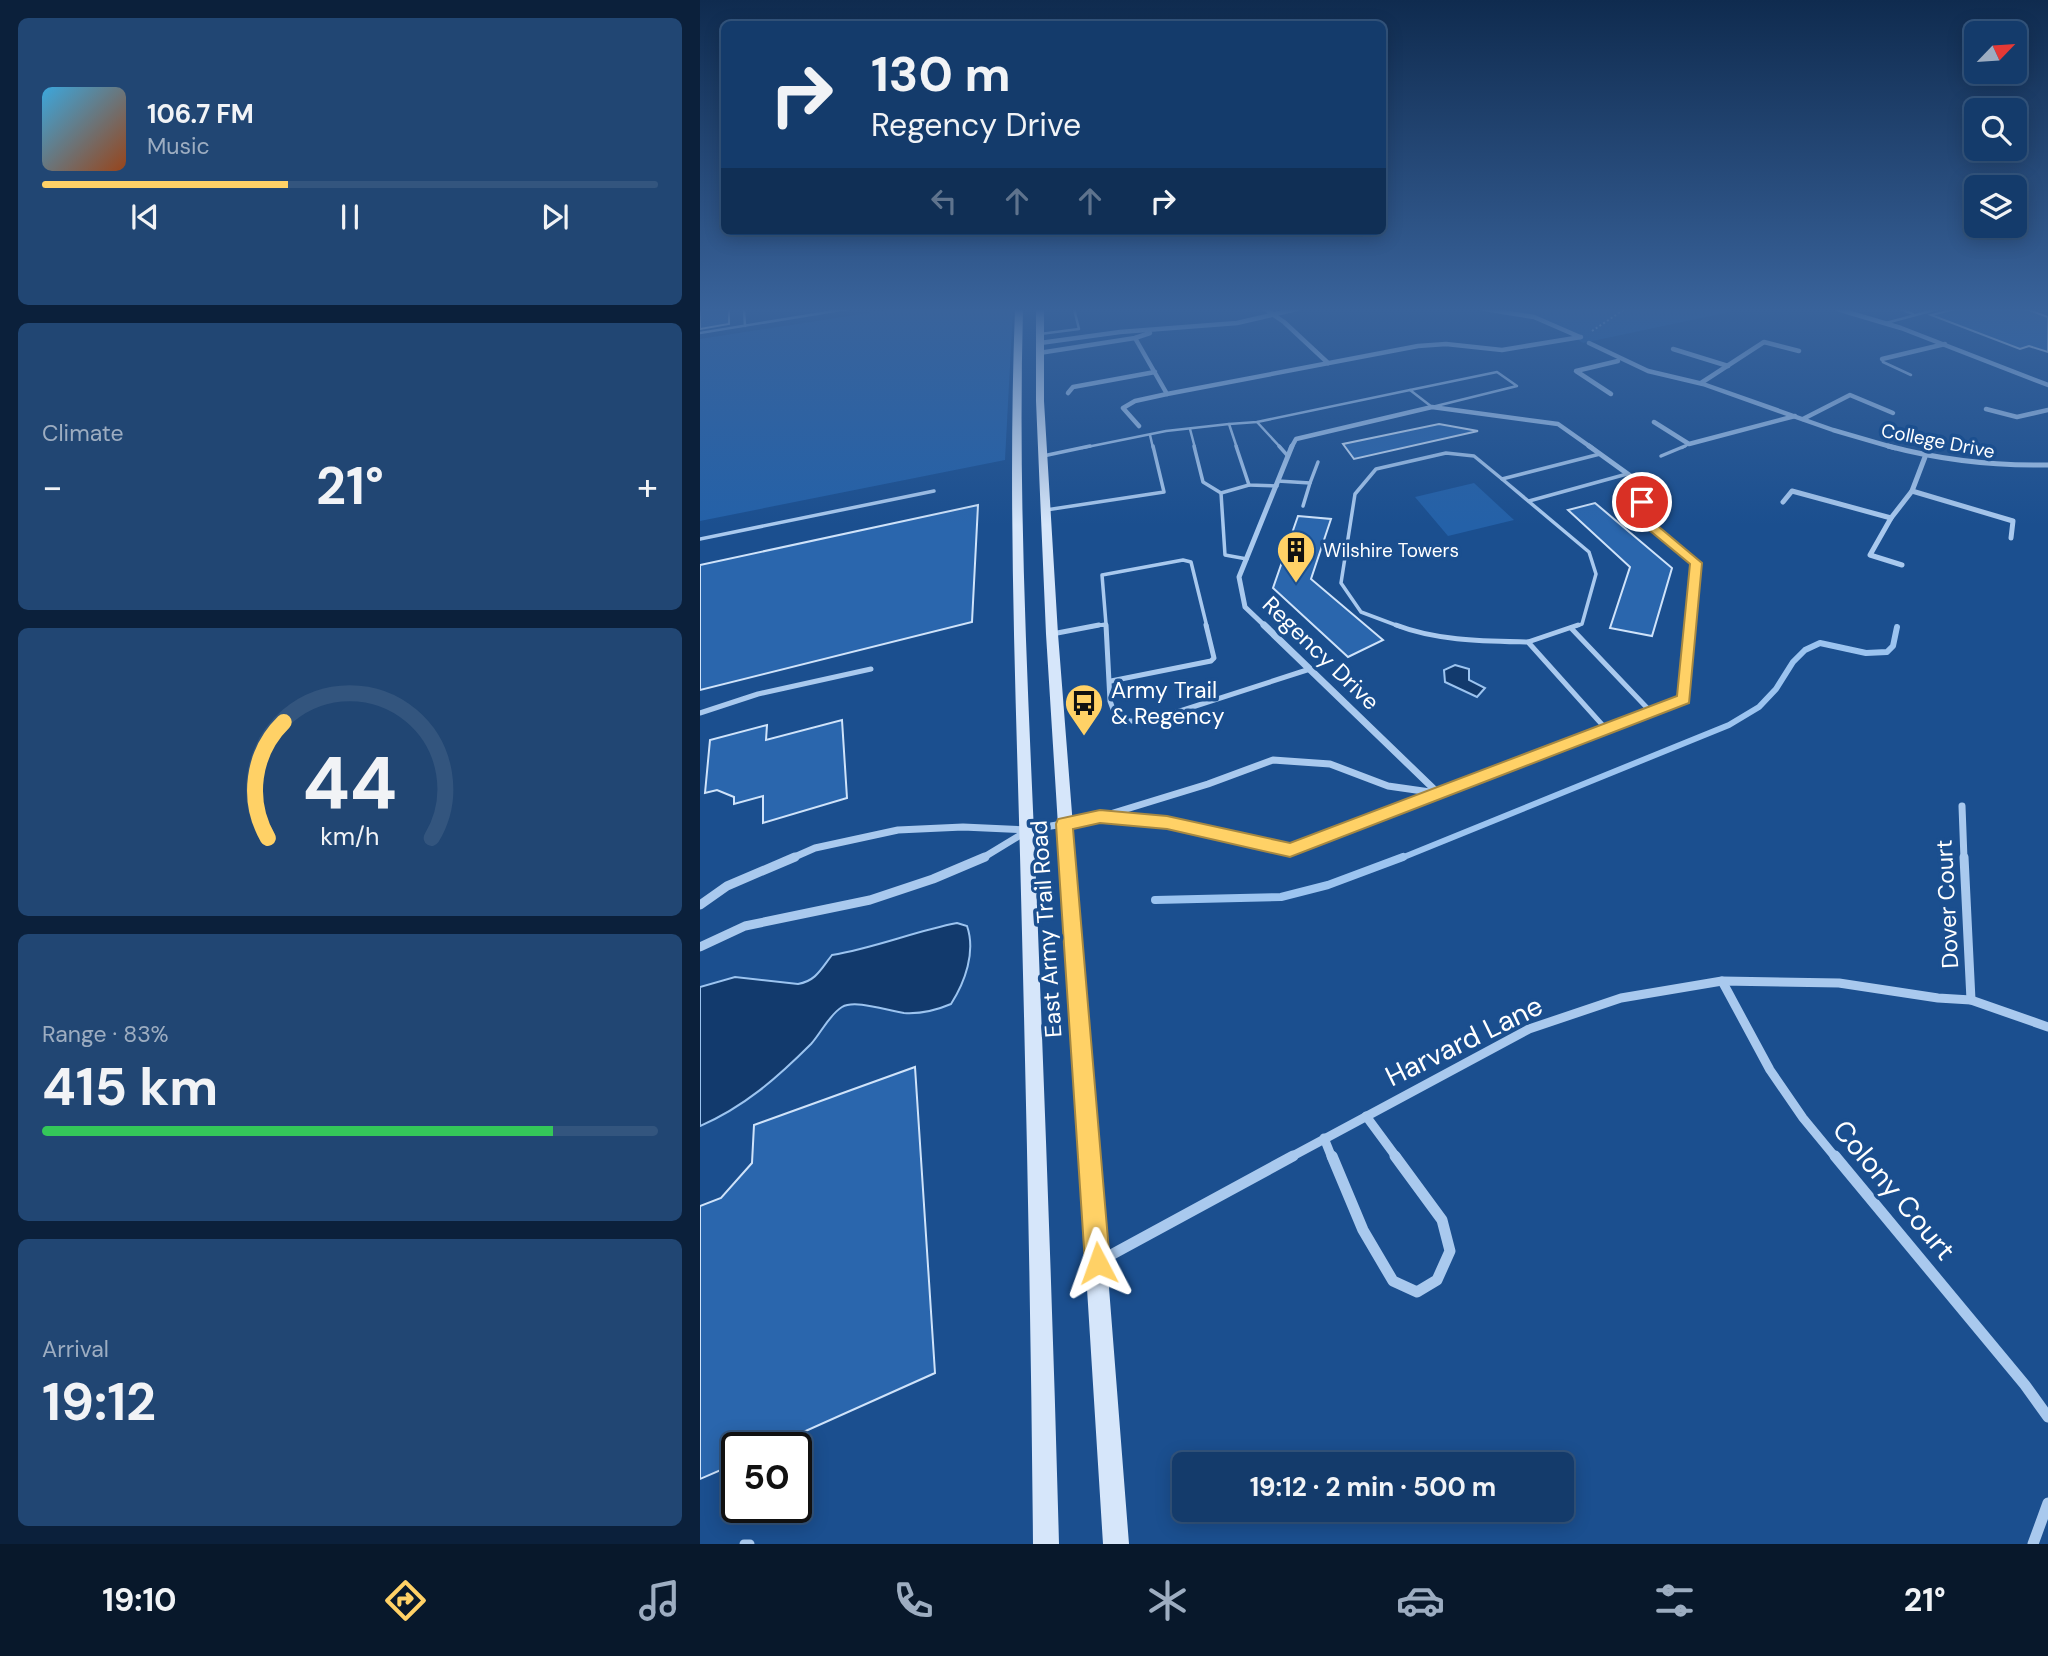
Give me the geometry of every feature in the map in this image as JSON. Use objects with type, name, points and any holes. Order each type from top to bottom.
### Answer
[{"type":"main road","name":"East Army Trail Road","points":[[1017,381],[1020,637],[1042,1289],[1046,1544]]},
{"type":"main road","name":"East Army Trail Road","points":[[1041,381],[1045,510],[1064,824],[1098,1263],[1116,1544]]},
{"type":"street","points":[[1068,393],[1073,387],[1106,381]]},
{"type":"street","points":[[1161,381],[1167,394]]},
{"type":"street","points":[[1139,426],[1131,421],[1123,408],[1135,401],[1234,381]]},
{"type":"street","points":[[1591,381],[1611,394]]},
{"type":"street","name":"College Drive","points":[[1692,381],[1855,438],[1925,457],[2010,468],[2048,465]]},
{"type":"street","points":[[1803,419],[1850,395],[1893,413]]},
{"type":"street","points":[[1100,817],[1167,823],[1290,850],[1684,699],[1696,563],[1641,517],[1642,502],[1650,490],[1558,424],[1432,407],[1296,439],[1287,455]]},
{"type":"street","points":[[1986,409],[2013,419],[2028,418],[2048,410]]},
{"type":"street","points":[[1654,422],[1689,444],[1795,416]]},
{"type":"street","name":"Regency Drive","points":[[1287,455],[1278,484],[1239,577],[1245,607],[1438,793]]},
{"type":"street","points":[[1902,565],[1870,555],[1891,518],[1912,491],[1925,457]]},
{"type":"street","points":[[1783,502],[1792,491],[1891,518]]},
{"type":"street","points":[[1912,491],[2013,521],[2011,537]]},
{"type":"street","points":[[700,905],[727,886],[815,848],[898,830],[963,827],[1028,830],[1064,824],[1100,817],[1208,784],[1273,760],[1330,764],[1388,786],[1438,793]]},
{"type":"street","name":"Dover Court","points":[[1962,806],[1971,1000]]},
{"type":"street","points":[[700,947],[746,926],[870,900],[933,879],[985,857],[1028,830]]},
{"type":"street","name":"Harvard Lane","points":[[1098,1263],[1529,1029],[1621,998],[1722,981],[1839,983],[1938,998],[1971,1000],[2048,1027]]},
{"type":"street","name":"Colony Court","points":[[1722,981],[1787,1097],[2025,1385],[2048,1417]]},
{"type":"street","points":[[1324,1138],[1363,1230],[1393,1281],[1417,1292],[1437,1280],[1450,1251],[1442,1220],[1366,1116]]},
{"type":"street","points":[[2033,1544],[2048,1503]]},
{"type":"lane","points":[[1043,456],[1150,435],[1257,422],[1453,381]]},
{"type":"lane","points":[[1410,390],[1432,407],[1517,386],[1510,381]]},
{"type":"lane","points":[[1257,422],[1287,455]]},
{"type":"lane","points":[[1229,424],[1249,485]]},
{"type":"lane","points":[[1190,429],[1203,482],[1221,493],[1249,485],[1310,483]]},
{"type":"lane","points":[[1045,510],[1164,492],[1150,435]]},
{"type":"lane","points":[[1661,456],[1689,444]]},
{"type":"lane","points":[[1446,453],[1475,456],[1502,478],[1589,552],[1596,574],[1582,624],[1528,642],[1476,641],[1408,630],[1361,612],[1341,583],[1355,494],[1376,468],[1446,453]]},
{"type":"lane","points":[[1502,478],[1600,454]]},
{"type":"lane","points":[[1303,506],[1318,462]]},
{"type":"lane","points":[[1529,501],[1627,474]]},
{"type":"lane","points":[[700,539],[934,491]]},
{"type":"lane","points":[[1221,493],[1225,555],[1247,559]]},
{"type":"lane","points":[[1111,681],[1211,662],[1214,658],[1191,562],[1183,560],[1102,575],[1111,681],[1110,701],[1116,717],[1130,721],[1149,721],[1310,669]]},
{"type":"lane","points":[[1052,634],[1106,624]]},
{"type":"lane","points":[[1571,628],[1651,712]]},
{"type":"lane","points":[[1528,642],[1606,729]]},
{"type":"lane","points":[[700,713],[758,694],[871,669]]},
{"type":"shaded area","points":[[700,381],[1009,381],[1005,460],[700,521]]},
{"type":"shaded area","points":[[1474,483],[1514,520],[1448,536],[1415,497]]},
{"type":"shaded area","points":[[1455,665],[1469,669],[1469,680],[1485,688],[1477,697],[1445,682],[1444,670]]},
{"type":"shaded area","points":[[957,923],[967,926],[970,956],[965,977],[951,1004],[910,1013],[855,1004],[842,1007],[829,1019],[811,1044],[773,1080],[731,1110],[700,1126],[700,987],[735,977],[798,984],[818,974],[832,955]]},
{"type":"building","points":[[1439,424],[1478,431],[1354,459],[1343,444]]},
{"type":"building","points":[[1595,503],[1672,568],[1652,636],[1610,628],[1630,567],[1568,510]]},
{"type":"building","points":[[978,505],[972,622],[700,690],[700,565]]},
{"type":"building","name":"Wilshire Towers","points":[[1298,516],[1331,519],[1311,579],[1383,640],[1348,657],[1273,588]]},
{"type":"building","points":[[842,720],[847,798],[763,823],[763,796],[734,804],[734,797],[717,790],[705,793],[710,740],[767,725],[766,740]]},
{"type":"building","points":[[915,1067],[935,1373],[803,1432],[721,1432],[721,1470],[700,1479],[700,1206],[721,1198],[752,1163],[754,1125]]},
{"type":"waterway","points":[[1399,859],[1729,725],[1759,707],[1776,689],[1793,662],[1805,650],[1820,643],[1866,653],[1887,652],[1893,646],[1897,627]]},
{"type":"waterway","points":[[1155,900],[1281,897],[1328,885],[1403,857]]},
{"type":"place","name":"Wilshire Towers","points":[[1296,584]]},
{"type":"place","name":"Army Trail & Regency","points":[[1084,737]]},
{"type":"route","points":[[1098,1263],[1064,824],[1100,817],[1167,823],[1290,850],[1684,699],[1696,563],[1641,517],[1642,502]]}]
